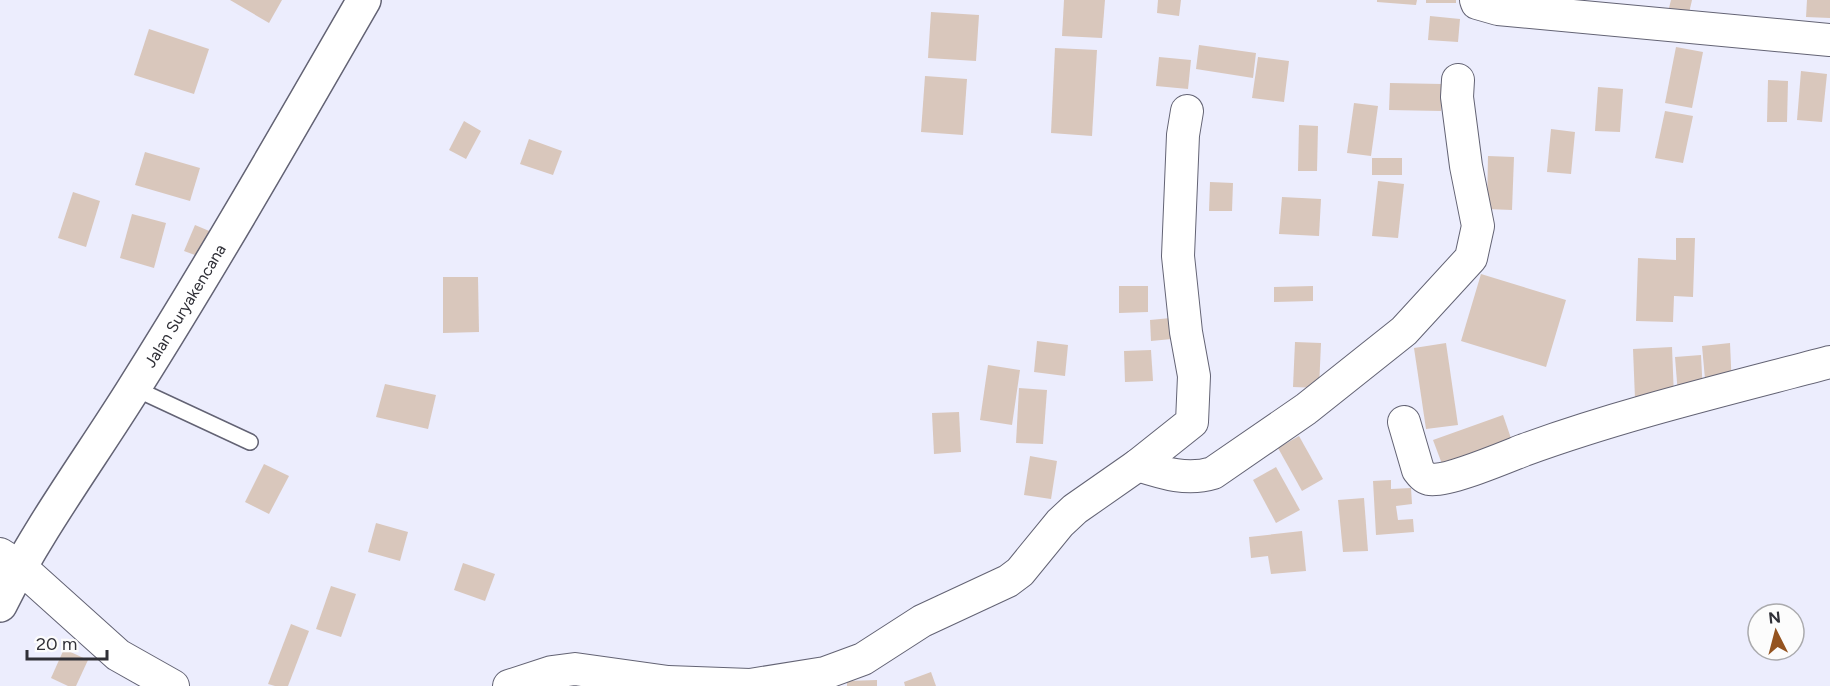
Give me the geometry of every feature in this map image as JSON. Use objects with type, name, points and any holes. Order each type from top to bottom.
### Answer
[{"type":"street","name":"Jalan Suryakencana","points":[[0,605],[10,560],[134,388],[266,171],[364,0]]},
{"type":"street","points":[[1476,0],[1477,3],[1498,9],[1622,11],[1830,40]]},
{"type":"street","points":[[1138,465],[1184,477],[1200,477],[1213,473],[1306,409],[1404,331],[1465,266],[1474,249],[1478,226],[1458,109],[1458,80]]},
{"type":"street","points":[[509,686],[552,672],[575,669],[668,682],[713,685],[750,685],[825,673],[863,659],[922,621],[1008,581],[1020,572],[1060,523],[1075,509],[1138,465],[1192,422],[1194,376],[1186,333],[1178,256],[1183,135],[1187,111]]},
{"type":"street","points":[[1404,422],[1418,470],[1429,479],[1438,480],[1574,432],[1830,362]]},
{"type":"street","points":[[10,560],[118,655],[173,686]]},
{"type":"lane","points":[[134,388],[250,442]]},
{"type":"building","points":[[230,0],[282,0],[269,23]]},
{"type":"building","points":[[1064,0],[1105,0],[1102,38],[1062,36]]},
{"type":"building","points":[[1158,0],[1181,0],[1179,16],[1157,13]]},
{"type":"building","points":[[1377,0],[1417,0],[1416,5],[1377,2]]},
{"type":"building","points":[[1426,0],[1456,0],[1456,3],[1426,3]]},
{"type":"building","points":[[1671,0],[1692,0],[1689,13],[1669,8]]},
{"type":"building","points":[[1807,0],[1830,0],[1830,18],[1806,17]]},
{"type":"building","points":[[931,12],[979,15],[976,61],[928,58]]},
{"type":"building","points":[[1430,16],[1460,19],[1458,42],[1428,40]]},
{"type":"building","points":[[149,29],[209,49],[194,94],[134,75]]},
{"type":"building","points":[[1199,45],[1256,53],[1253,78],[1196,69]]},
{"type":"building","points":[[1676,47],[1703,52],[1692,108],[1665,103]]},
{"type":"building","points":[[1055,48],[1097,50],[1092,136],[1051,133]]},
{"type":"building","points":[[1159,57],[1191,60],[1188,89],[1156,86]]},
{"type":"building","points":[[1258,57],[1289,61],[1284,102],[1252,98]]},
{"type":"building","points":[[1801,71],[1827,74],[1822,122],[1797,120]]},
{"type":"building","points":[[925,76],[967,79],[963,135],[921,132]]},
{"type":"building","points":[[1768,80],[1788,81],[1787,122],[1767,122]]},
{"type":"building","points":[[1390,83],[1442,84],[1441,111],[1389,110]]},
{"type":"building","points":[[1598,87],[1623,89],[1620,132],[1595,131]]},
{"type":"building","points":[[1354,103],[1378,106],[1371,156],[1347,153]]},
{"type":"building","points":[[1665,111],[1693,116],[1683,163],[1655,158]]},
{"type":"building","points":[[464,121],[481,131],[466,159],[449,150]]},
{"type":"building","points":[[1299,125],[1318,126],[1317,171],[1298,171]]},
{"type":"building","points":[[1551,129],[1575,132],[1571,174],[1547,172]]},
{"type":"building","points":[[529,139],[562,151],[553,175],[520,164]]},
{"type":"building","points":[[145,152],[200,168],[190,201],[135,185]]},
{"type":"building","points":[[1488,156],[1514,157],[1512,210],[1487,209]]},
{"type":"building","points":[[1372,158],[1402,158],[1402,175],[1372,175]]},
{"type":"building","points":[[1378,181],[1404,184],[1398,238],[1372,236]]},
{"type":"building","points":[[1210,182],[1233,183],[1232,211],[1209,211]]},
{"type":"building","points":[[73,192],[100,201],[86,247],[58,238]]},
{"type":"building","points":[[1282,197],[1321,199],[1319,236],[1279,234]]},
{"type":"building","points":[[132,214],[166,223],[154,268],[120,258]]},
{"type":"building","points":[[195,225],[214,233],[203,258],[184,251]]},
{"type":"building","points":[[1676,238],[1695,238],[1693,297],[1674,296],[1673,322],[1636,321],[1638,258],[1676,260]]},
{"type":"building","points":[[1481,274],[1566,300],[1546,367],[1461,341]]},
{"type":"building","points":[[443,277],[478,277],[479,332],[443,333]]},
{"type":"building","points":[[1119,286],[1148,286],[1148,312],[1119,313]]},
{"type":"building","points":[[1313,286],[1313,301],[1274,302],[1274,287]]},
{"type":"building","points":[[1181,317],[1182,338],[1151,341],[1150,320]]},
{"type":"building","points":[[1037,341],[1068,345],[1065,376],[1034,372]]},
{"type":"building","points":[[1295,342],[1321,343],[1319,388],[1293,387]]},
{"type":"building","points":[[1446,343],[1458,425],[1426,429],[1414,348]]},
{"type":"building","points":[[1730,343],[1732,388],[1706,390],[1702,346]]},
{"type":"building","points":[[1672,347],[1674,397],[1635,399],[1633,349]]},
{"type":"building","points":[[1151,350],[1153,381],[1125,382],[1124,351]]},
{"type":"building","points":[[1701,355],[1703,394],[1678,395],[1675,357]]},
{"type":"building","points":[[988,365],[1020,370],[1012,425],[980,420]]},
{"type":"building","points":[[385,384],[436,395],[428,429],[376,417]]},
{"type":"building","points":[[1019,388],[1047,390],[1043,444],[1016,443]]},
{"type":"building","points":[[959,412],[961,452],[934,454],[932,413]]},
{"type":"building","points":[[1503,415],[1514,447],[1445,472],[1433,440]]},
{"type":"building","points":[[1299,436],[1323,479],[1302,491],[1278,448]]},
{"type":"building","points":[[1030,456],[1057,461],[1051,499],[1024,495]]},
{"type":"building","points":[[264,464],[289,476],[269,514],[245,502]]},
{"type":"building","points":[[1276,467],[1300,510],[1276,523],[1253,480]]},
{"type":"building","points":[[1391,480],[1391,489],[1411,488],[1412,504],[1396,506],[1398,520],[1413,519],[1414,532],[1376,535],[1373,481]]},
{"type":"building","points":[[1364,498],[1368,551],[1343,552],[1338,500]]},
{"type":"building","points":[[376,523],[408,532],[400,561],[368,552]]},
{"type":"building","points":[[1302,531],[1306,571],[1271,574],[1268,556],[1251,558],[1249,537]]},
{"type":"building","points":[[463,563],[495,574],[485,601],[454,590]]},
{"type":"building","points":[[331,586],[356,594],[341,637],[316,629]]},
{"type":"building","points":[[291,624],[309,631],[288,686],[268,684]]},
{"type":"building","points":[[64,649],[88,660],[76,686],[68,686],[51,678]]},
{"type":"building","points":[[931,672],[936,686],[905,686],[904,682]]},
{"type":"building","points":[[877,680],[877,686],[847,686],[847,681]]}]
